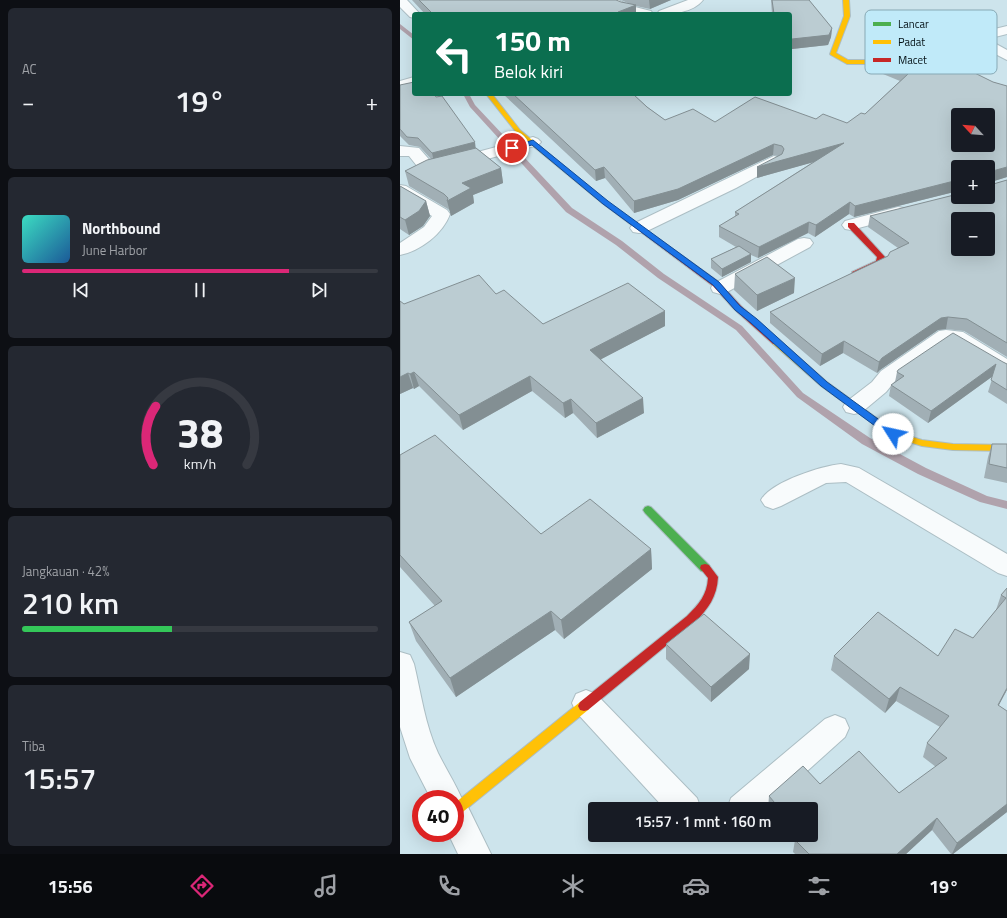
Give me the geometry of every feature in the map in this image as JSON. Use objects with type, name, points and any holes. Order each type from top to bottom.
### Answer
[{"type":"street","points":[[400,0],[412,12]]},
{"type":"street","points":[[608,0],[627,9],[639,12]]},
{"type":"street","points":[[669,12],[689,5],[697,0]]},
{"type":"street","points":[[846,0],[847,16],[833,54],[847,62],[865,62]]},
{"type":"street","points":[[997,32],[1007,30]]},
{"type":"street","points":[[997,50],[1007,56]]},
{"type":"street","points":[[400,85],[412,82]]},
{"type":"street","points":[[491,96],[527,144],[639,228],[674,252],[720,288],[738,308],[757,319],[824,384],[893,434],[922,443],[953,447],[1007,448]]},
{"type":"street","points":[[400,151],[413,151],[429,169],[527,144]]},
{"type":"street","points":[[639,228],[730,185],[774,161]]},
{"type":"street","points":[[400,190],[440,214],[440,219],[431,230],[400,250]]},
{"type":"street","points":[[844,279],[879,262],[881,257],[851,225],[916,208]]},
{"type":"street","points":[[720,288],[804,242]]},
{"type":"street","points":[[854,407],[879,387],[888,376],[946,336],[956,337],[1007,368]]},
{"type":"street","points":[[773,500],[816,477],[840,471],[851,474],[1007,566]]},
{"type":"street","points":[[464,805],[586,703],[691,619],[704,606],[713,590],[712,577],[648,510]]},
{"type":"street","points":[[400,664],[414,723],[425,758],[442,790]]},
{"type":"street","points":[[586,703],[679,802]]},
{"type":"street","points":[[750,802],[835,728]]},
{"type":"street","points":[[464,831],[475,854]]},
{"type":"building","points":[[419,0],[616,0],[636,5],[618,12],[431,12]]},
{"type":"building","points":[[772,0],[809,0],[832,28],[829,35],[792,39],[792,12],[774,12]]},
{"type":"building","points":[[908,74],[977,74],[993,82],[1007,86],[1007,167],[995,170],[995,160],[951,160],[951,182],[855,206],[850,202],[816,225],[809,222],[759,247],[719,226],[739,214],[735,212],[844,143],[757,167],[782,154],[784,149],[782,146],[774,144],[678,189],[634,201],[604,167],[595,170],[515,96],[635,96],[665,120],[693,109],[715,122],[755,97],[816,119],[823,114],[847,123],[861,113],[865,114]]},
{"type":"building","points":[[412,82],[412,96],[442,96],[475,142],[432,153],[418,138],[407,137],[400,129],[400,85]]},
{"type":"building","points":[[476,148],[501,168],[462,183],[471,188],[447,201],[448,198],[444,194],[405,171],[427,160]]},
{"type":"building","points":[[1007,180],[1007,343],[967,319],[948,317],[941,318],[882,358],[879,362],[844,341],[822,354],[770,312],[888,256],[890,252],[909,243],[870,216],[951,196],[951,204],[995,204],[995,184]]},
{"type":"building","points":[[400,186],[426,201],[419,211],[405,220],[400,217]]},
{"type":"building","points":[[739,246],[751,254],[722,269],[711,259]]},
{"type":"building","points":[[767,257],[795,278],[757,295],[735,274]]},
{"type":"building","points":[[479,275],[496,294],[504,290],[543,324],[628,283],[665,311],[590,350],[643,398],[596,423],[571,399],[563,403],[530,376],[459,415],[414,372],[400,377],[400,301],[404,304]]},
{"type":"building","points":[[953,333],[1007,364],[1007,390],[991,380],[996,364],[931,411],[891,385],[904,376],[897,372],[898,370]]},
{"type":"building","points":[[435,435],[541,534],[590,499],[651,549],[561,620],[551,611],[450,678],[409,622],[442,601],[400,555],[400,455]]},
{"type":"building","points":[[992,444],[1007,444],[1007,468],[989,464]]},
{"type":"building","points":[[1007,588],[1007,688],[998,705],[1007,711],[1007,804],[957,843],[937,818],[897,854],[809,854],[797,842],[818,842],[818,802],[774,802],[769,796],[803,766],[820,784],[859,751],[899,793],[947,758],[927,743],[949,716],[900,687],[889,699],[834,656],[878,612],[938,656],[955,629],[973,638],[1006,598],[1001,595]]},
{"type":"building","points":[[704,614],[750,654],[711,687],[666,644]]},
{"type":"waterway","points":[[400,26],[412,36]]},
{"type":"waterway","points":[[467,96],[472,106],[569,210],[619,243],[661,276],[739,328],[800,395],[866,441],[922,471],[984,499],[1007,505]]},
{"type":"traffic: fast","points":[[648,510],[705,568]]},
{"type":"traffic: slow","points":[[846,0],[847,16],[833,54],[847,62],[865,62]]},
{"type":"traffic: slow","points":[[491,96],[518,131],[604,202]]},
{"type":"traffic: slow","points":[[776,342],[824,384],[893,434],[922,443],[953,447],[1007,448]]},
{"type":"traffic: slow","points":[[464,804],[584,706]]},
{"type":"traffic: jam","points":[[604,202],[716,284],[738,308],[776,342]]},
{"type":"traffic: jam","points":[[851,225],[881,257],[879,262],[855,274]]},
{"type":"traffic: jam","points":[[584,706],[691,619],[700,609],[710,596],[713,584],[713,577],[705,568]]},
{"type":"route","points":[[512,148],[533,142],[606,203],[716,284],[738,308],[824,384],[893,434]]}]
